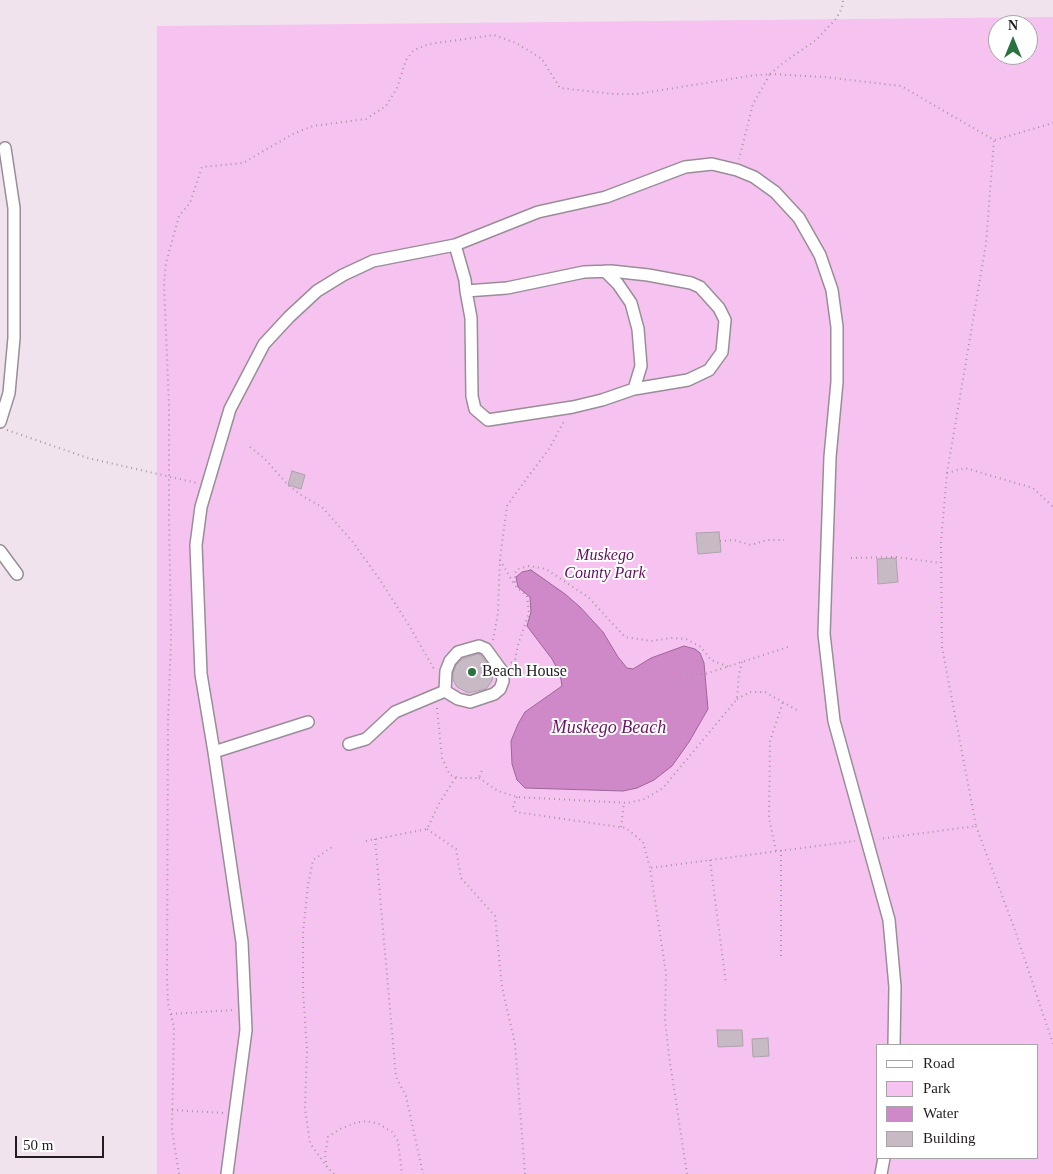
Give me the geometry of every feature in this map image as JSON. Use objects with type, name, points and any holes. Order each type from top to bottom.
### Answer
[{"type":"street","points":[[0,422],[9,393],[14,338],[14,208],[5,148]]},
{"type":"street","points":[[227,1174],[246,1030],[242,942],[201,674],[196,545],[201,507],[230,408],[264,344],[317,292],[343,275],[373,261],[455,245],[538,212],[606,197],[685,167],[712,164],[737,170],[754,178],[775,192],[799,218],[820,255],[832,290],[837,327],[837,382],[830,456],[824,634],[834,721],[889,920],[895,987],[894,1044]]},
{"type":"street","points":[[455,245],[465,280],[466,291],[471,318],[472,396],[474,409],[488,420],[573,407],[602,400],[634,388],[688,380],[709,370],[722,352],[725,320],[719,308],[700,287],[691,283],[648,275],[605,271],[584,272],[508,288],[466,291]]},
{"type":"street","points":[[605,271],[618,284],[631,303],[638,329],[641,366],[634,388]]},
{"type":"street","points":[[0,551],[17,574]]},
{"type":"street","points":[[349,744],[366,739],[395,712],[440,693],[470,702],[494,694],[500,689],[503,681],[501,670],[486,649],[479,646],[458,652],[450,661],[440,693]]},
{"type":"street","points":[[214,752],[308,722]]},
{"type":"street","points":[[881,1174],[884,1159]]},
{"type":"path","points":[[737,170],[753,104],[770,74],[783,62],[816,40],[836,19],[842,8],[843,0]]},
{"type":"path","points":[[180,1174],[172,1130],[174,1027],[166,979],[168,722],[171,638],[167,318],[164,284],[166,263],[179,216],[190,203],[202,167],[243,163],[293,134],[313,126],[366,119],[386,106],[396,88],[406,60],[414,50],[429,44],[494,35],[516,43],[542,59],[560,88],[614,94],[637,94],[770,74],[824,77],[901,86],[994,140],[1053,123]]},
{"type":"path","points":[[994,140],[986,244],[944,502],[940,563],[942,647],[976,826],[1016,933],[1053,1044]]},
{"type":"path","points":[[491,655],[498,614],[500,560],[507,506],[549,449],[573,407]]},
{"type":"path","points":[[0,427],[88,458],[207,485]]},
{"type":"path","points":[[250,447],[264,458],[288,485],[322,507],[352,541],[410,627],[434,670]]},
{"type":"path","points":[[948,473],[965,468],[1033,488],[1053,507]]},
{"type":"path","points":[[720,541],[734,540],[751,545],[767,540],[784,540]]},
{"type":"path","points":[[851,558],[896,556],[940,563]]},
{"type":"path","points":[[500,560],[515,586],[527,596],[529,613],[515,659],[501,670]]},
{"type":"path","points":[[515,586],[514,573],[518,569],[529,566],[546,570],[588,597],[625,637],[651,641],[672,638],[686,639],[701,648],[711,660],[729,667]]},
{"type":"path","points":[[686,674],[705,674],[788,646]]},
{"type":"path","points":[[737,699],[742,662]]},
{"type":"path","points":[[440,693],[439,720],[442,758],[450,775],[479,778],[498,791],[517,797],[624,803],[645,799],[664,788],[737,699],[750,692],[765,692],[797,710]]},
{"type":"path","points":[[776,851],[769,818],[770,741],[783,702]]},
{"type":"path","points":[[479,778],[482,770]]},
{"type":"path","points":[[427,830],[440,802],[456,777]]},
{"type":"path","points":[[517,797],[512,806],[516,812],[626,828],[643,842],[650,868],[666,973],[665,1019],[687,1174]]},
{"type":"path","points":[[621,827],[624,803]]},
{"type":"path","points":[[650,868],[976,826]]},
{"type":"path","points":[[366,841],[427,830],[456,849],[461,878],[495,916],[502,987],[515,1044],[525,1174]]},
{"type":"path","points":[[375,839],[396,1077],[406,1096],[423,1174]]},
{"type":"path","points":[[332,847],[314,860],[308,885],[303,933],[303,990],[307,1050],[305,1109],[310,1143],[334,1174]]},
{"type":"path","points":[[781,850],[781,959]]},
{"type":"path","points":[[710,860],[726,984]]},
{"type":"path","points":[[171,1014],[245,1009]]},
{"type":"path","points":[[172,1110],[235,1113]]},
{"type":"path","points":[[327,1167],[325,1155],[328,1137],[340,1129],[366,1121],[379,1124],[392,1132],[398,1141],[402,1174]]},
{"type":"green space","name":"Muskego County Park","points":[[1038,17],[1053,17],[1053,1174],[157,1174],[157,26],[988,18],[988,65],[1038,65]]},
{"type":"water","name":"Muskego Beach","points":[[531,570],[580,607],[603,632],[627,668],[633,669],[651,658],[684,646],[695,649],[700,653],[704,663],[708,709],[689,742],[672,766],[654,780],[637,788],[623,791],[525,788],[517,780],[512,764],[511,741],[518,724],[525,712],[562,686],[560,674],[552,659],[527,626],[531,612],[530,597],[518,587],[516,577],[522,572]]},
{"type":"building","points":[[292,471],[305,475],[301,489],[288,485]]},
{"type":"building","points":[[719,532],[721,552],[698,554],[696,533]]},
{"type":"building","points":[[896,558],[898,582],[878,584],[877,559]]},
{"type":"building","name":"Beach House","points":[[478,654],[481,655],[493,671],[492,681],[486,689],[468,693],[457,687],[453,680],[453,673],[456,665],[462,659]]},
{"type":"building","points":[[717,1030],[742,1030],[743,1046],[718,1047]]},
{"type":"building","points":[[768,1038],[769,1056],[753,1057],[752,1039]]},
{"type":"place","name":"Beach House","points":[[472,672]]}]
